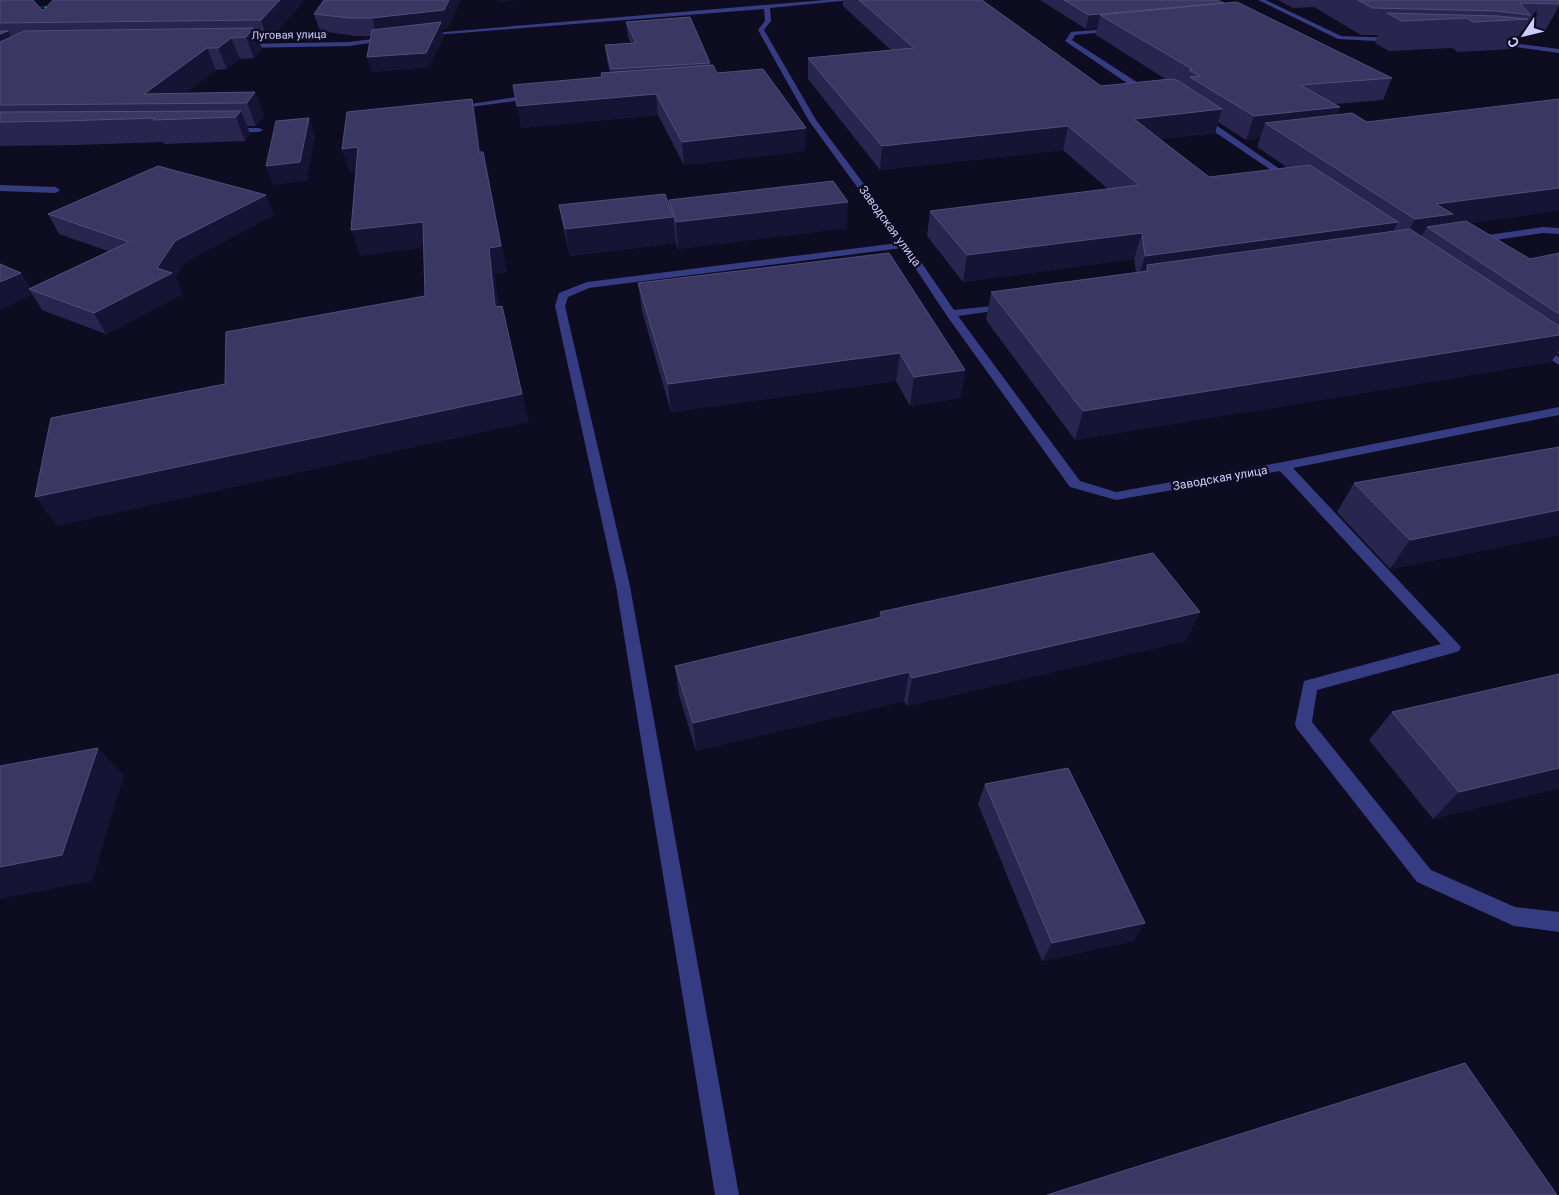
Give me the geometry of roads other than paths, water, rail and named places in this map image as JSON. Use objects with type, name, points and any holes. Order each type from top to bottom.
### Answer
[{"type":"street","points":[[413,35],[848,0]]},
{"type":"street","points":[[1261,0],[1340,38],[1406,40]]},
{"type":"street","name":"Заводская улица","points":[[767,6],[768,21],[762,30],[782,78],[905,245],[951,314],[1075,484],[1116,496],[1283,466],[1454,647],[1310,686],[1303,724],[1424,876],[1514,916],[1559,922]]},
{"type":"street","points":[[1130,28],[1073,33],[1068,40],[1149,94],[1157,95]]},
{"type":"street","name":"Луговая улица","points":[[230,46],[338,44],[395,38]]},
{"type":"street","points":[[1483,42],[1559,51]]},
{"type":"street","points":[[449,108],[541,95]]},
{"type":"street","points":[[1195,114],[1238,145],[1303,187]]},
{"type":"street","points":[[222,130],[259,130]]},
{"type":"street","points":[[1238,145],[1258,143]]},
{"type":"street","points":[[0,188],[56,190]]},
{"type":"street","points":[[1467,241],[1543,230],[1559,231]]},
{"type":"street","points":[[727,1195],[623,586],[560,306],[563,295],[587,285],[905,245]]},
{"type":"street","points":[[951,314],[1020,304]]},
{"type":"street","points":[[1527,339],[1559,362]]},
{"type":"street","points":[[1283,466],[1559,411]]},
{"type":"railway","points":[[0,11],[59,7]]}]
